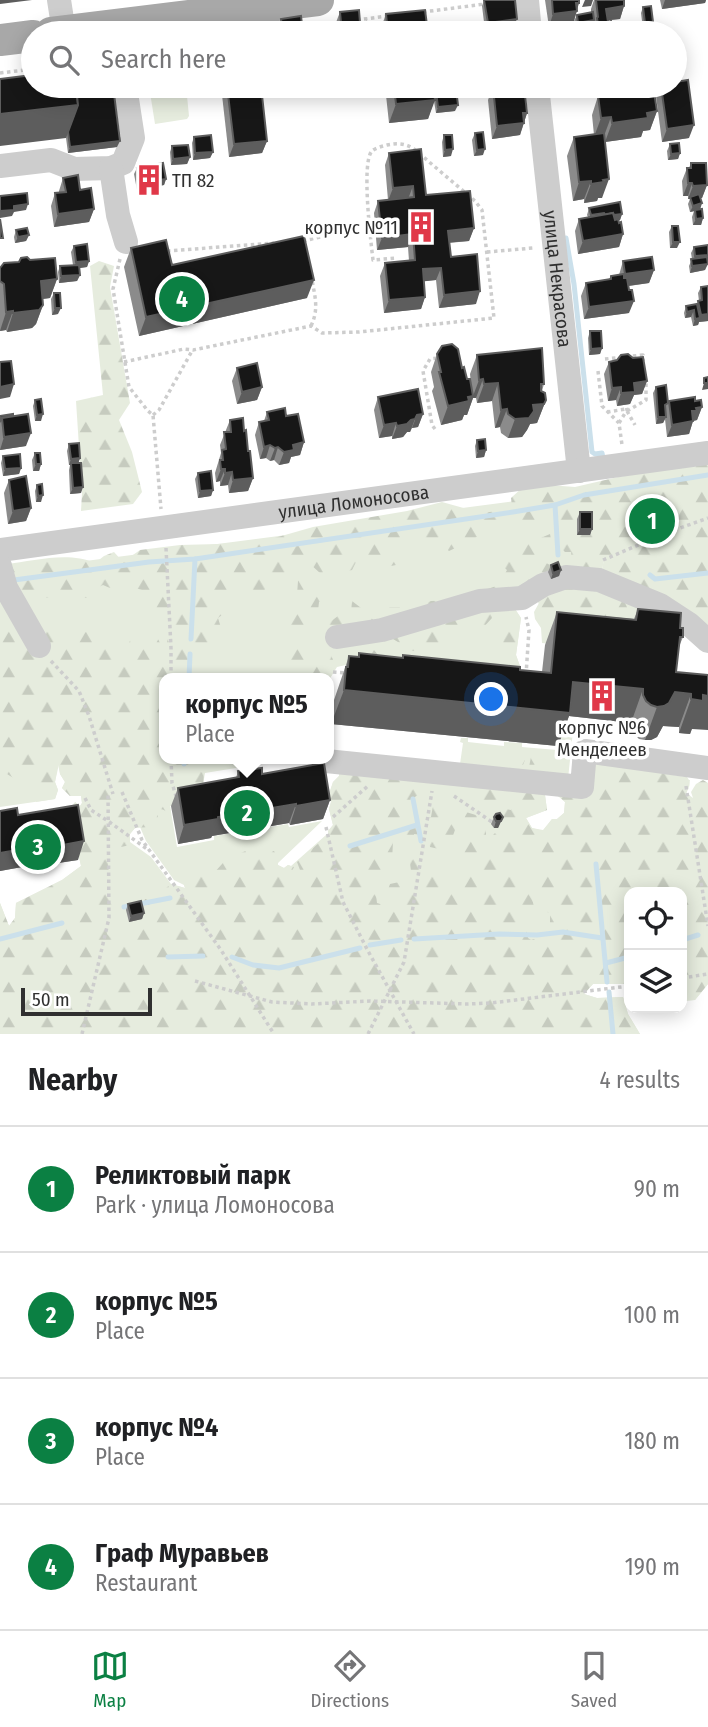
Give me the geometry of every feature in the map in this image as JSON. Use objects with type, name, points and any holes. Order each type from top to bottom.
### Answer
[{"type":"main road","points":[[172,21],[318,0]]},
{"type":"main road","points":[[0,40],[21,37]]},
{"type":"street","points":[[53,21],[59,0]]},
{"type":"street","points":[[527,0],[529,21]]},
{"type":"street","points":[[0,166],[51,160],[74,169],[111,168],[122,163],[133,138],[127,98]]},
{"type":"street","name":"улица Некрасова","points":[[538,98],[579,471]]},
{"type":"street","points":[[111,168],[118,215],[126,242]]},
{"type":"street","name":"улица Ломоносова","points":[[0,550],[708,453]]},
{"type":"street","points":[[0,566],[6,588],[39,646]]},
{"type":"street","points":[[337,637],[382,630],[480,601],[522,598],[543,585],[566,577],[599,580],[660,605],[689,624],[708,641]]},
{"type":"street","points":[[334,762],[390,768],[441,781],[582,787],[585,751],[708,768]]},
{"type":"path","points":[[419,13],[486,4]]},
{"type":"path","points":[[355,20],[395,15]]},
{"type":"path","points":[[0,73],[21,70]]},
{"type":"path","points":[[124,362],[311,326],[322,333],[359,332],[494,318],[482,210],[475,201],[408,145],[396,143],[372,151],[367,162],[368,223],[373,260],[397,258]]},
{"type":"path","points":[[292,241],[342,232],[368,223]]},
{"type":"path","points":[[304,240],[306,252]]},
{"type":"path","points":[[171,673],[171,638],[153,415],[129,387],[113,289],[126,242],[170,252],[280,242]]},
{"type":"path","points":[[486,252],[555,244]]},
{"type":"path","points":[[311,275],[316,315],[311,326]]},
{"type":"path","points":[[153,415],[159,410],[193,350]]},
{"type":"path","points":[[605,359],[643,355],[644,369]]},
{"type":"path","points":[[435,429],[432,425],[424,371],[430,359],[442,357]]},
{"type":"path","points":[[598,371],[602,406],[619,423],[622,442]]},
{"type":"path","points":[[607,412],[627,409],[646,400],[646,383]]},
{"type":"path","points":[[619,423],[627,409]]},
{"type":"path","points":[[627,409],[635,425]]},
{"type":"path","points":[[566,577],[668,532],[708,519]]},
{"type":"path","points":[[522,598],[529,630],[526,676]]},
{"type":"path","points":[[39,646],[79,691],[89,716],[111,794],[108,821],[108,918],[82,1034]]},
{"type":"path","points":[[333,672],[359,675]]},
{"type":"path","points":[[171,764],[172,783],[179,805]]},
{"type":"path","points":[[682,765],[708,926]]},
{"type":"path","points":[[332,817],[390,768]]},
{"type":"path","points":[[368,1034],[404,962],[441,781],[492,822]]},
{"type":"path","points":[[122,792],[142,840],[221,950],[274,1034]]},
{"type":"path","points":[[85,798],[91,810],[151,853]]},
{"type":"path","points":[[326,827],[343,902],[414,1034]]},
{"type":"path","points":[[687,977],[708,974]]},
{"type":"path","points":[[195,981],[272,1002],[302,1004],[385,1001],[491,1003],[624,987]]},
{"type":"green space","points":[[151,98],[187,98],[187,119],[155,124]]},
{"type":"green space","points":[[99,261],[114,266],[110,287],[130,403],[119,420],[132,452],[142,492],[133,504],[81,511],[76,401],[103,395],[90,266]]},
{"type":"green space","points":[[708,462],[708,653],[698,645],[681,621],[648,625],[632,617],[634,600],[602,573],[604,556],[597,558],[596,566],[590,570],[577,567],[571,552],[565,552],[557,539],[568,531],[573,535],[574,522],[564,525],[549,518],[533,527],[504,520],[499,529],[493,528],[449,551],[437,541],[397,543],[396,552],[400,559],[396,565],[371,566],[358,558],[352,570],[336,574],[320,573],[310,564],[304,567],[294,565],[292,573],[295,579],[287,587],[267,588],[262,592],[253,590],[245,582],[227,596],[227,609],[218,618],[222,631],[218,639],[210,643],[205,656],[196,663],[195,673],[159,673],[159,764],[200,764],[196,769],[177,771],[178,784],[185,784],[187,779],[200,771],[204,773],[203,785],[186,800],[170,806],[171,814],[161,809],[155,811],[158,815],[157,822],[152,821],[149,827],[135,828],[130,834],[130,845],[121,847],[115,834],[110,837],[114,855],[108,863],[110,887],[132,901],[119,913],[113,910],[109,917],[107,934],[110,937],[124,925],[142,924],[145,899],[153,899],[157,908],[163,905],[161,892],[171,884],[185,888],[180,873],[193,869],[213,874],[231,854],[252,849],[263,853],[274,851],[278,865],[284,868],[288,865],[294,867],[291,873],[298,878],[303,877],[305,872],[300,870],[297,862],[328,835],[333,825],[329,794],[339,772],[498,768],[500,755],[510,751],[520,754],[525,760],[523,765],[529,767],[531,757],[537,752],[545,754],[549,760],[544,769],[556,775],[545,795],[547,810],[526,818],[532,828],[543,831],[552,819],[557,819],[564,813],[565,802],[557,795],[581,798],[591,795],[584,785],[596,763],[687,777],[690,783],[686,794],[693,798],[691,792],[696,784],[703,780],[708,783],[708,984],[695,1000],[687,1001],[687,887],[624,887],[624,984],[593,984],[584,994],[597,998],[623,997],[624,1013],[628,1013],[640,1034],[210,1034],[209,1031],[197,1028],[196,1034],[0,1034],[0,903],[9,926],[15,918],[16,903],[62,880],[81,866],[69,810],[75,802],[80,806],[82,803],[81,796],[70,796],[62,788],[65,782],[60,774],[59,764],[55,799],[36,802],[36,794],[40,789],[34,783],[33,773],[24,773],[15,779],[7,774],[0,778],[0,689],[16,691],[21,680],[0,679],[0,624],[38,629],[56,627],[63,632],[79,636],[87,631],[95,635],[98,630],[104,630],[109,636],[105,641],[107,648],[127,646],[134,634],[157,637],[160,643],[167,643],[169,632],[166,622],[156,622],[155,596],[149,592],[118,583],[110,588],[103,585],[97,588],[96,597],[92,598],[32,597],[18,587],[6,564],[62,557],[85,559],[95,563],[114,552],[123,562],[140,550],[180,545],[257,543],[313,527],[407,511],[442,502],[478,512],[490,512],[512,507],[511,498],[523,487],[575,487]],"holes":[[[453,780],[460,792],[465,792],[471,785],[476,789],[470,800],[485,807],[491,802],[503,808],[511,802],[511,810],[500,812],[501,836],[495,833],[490,838],[486,838],[486,825],[479,816],[466,812],[463,823],[469,841],[458,857],[462,872],[447,885],[441,873],[426,870],[427,856],[416,843],[414,834],[429,841],[430,847],[449,847],[456,827],[454,809],[449,800],[444,803],[440,799],[434,800],[431,817],[420,822],[419,816],[413,812],[410,800],[418,795],[419,790],[415,786],[417,781],[435,787],[447,786]],[[402,838],[399,841],[401,855],[410,863],[411,871],[404,881],[390,884],[386,895],[390,907],[377,903],[376,895],[392,862],[393,841]],[[521,852],[531,855],[534,853],[541,859],[542,866],[537,878],[522,885],[516,882],[515,875],[509,871],[510,867],[514,866],[517,855]],[[532,898],[541,904],[541,910],[550,913],[550,925],[541,930],[540,937],[531,940],[528,938],[525,920],[534,907]]]},
{"type":"green space","points":[[708,465],[604,557],[602,573],[633,602],[648,625],[622,652],[542,643],[541,628],[535,619],[534,612],[539,603],[535,597],[515,609],[521,618],[516,655],[521,669],[359,662],[337,667],[333,673],[159,673],[159,764],[260,764],[205,773],[203,785],[186,800],[170,806],[177,847],[214,840],[214,836],[322,821],[278,863],[284,868],[291,866],[326,835],[327,837],[333,825],[329,794],[339,772],[459,771],[463,743],[460,742],[461,738],[468,738],[468,742],[504,746],[504,742],[522,743],[522,747],[557,750],[560,730],[573,731],[568,779],[545,795],[547,810],[526,818],[532,828],[543,830],[552,819],[557,819],[564,813],[565,802],[557,795],[581,798],[590,795],[584,785],[690,780],[686,794],[694,799],[708,984],[695,1000],[687,1001],[687,887],[624,887],[624,984],[593,984],[584,994],[597,998],[623,997],[624,1013],[628,1013],[640,1034],[0,1034],[0,903],[9,926],[15,918],[16,903],[62,880],[81,866],[77,848],[75,802],[80,806],[82,803],[81,796],[70,796],[62,788],[65,782],[58,764],[55,782],[58,790],[55,799],[0,807],[0,572],[317,531],[379,519],[515,501]],"holes":[[[140,827],[146,841],[174,880],[185,888],[171,884],[151,857],[130,842],[130,834],[135,828]]]},
{"type":"green space","points":[[550,534],[551,539],[548,542],[550,550],[544,557],[546,563],[622,598],[628,610],[626,624],[554,615],[541,609],[536,597],[493,611],[492,618],[481,630],[457,630],[455,640],[443,648],[427,643],[426,651],[413,651],[393,639],[380,641],[372,647],[353,648],[350,640],[326,637],[324,630],[300,626],[298,629],[314,648],[331,655],[336,667],[333,673],[294,673],[288,663],[295,647],[288,645],[281,617],[287,612],[292,613],[289,602],[297,595],[298,581],[303,576],[312,580],[325,597],[319,602],[318,611],[326,625],[342,613],[351,613],[352,601],[375,622],[379,621],[379,615],[390,607],[415,607],[431,601],[456,600],[499,585],[507,570],[502,566],[500,558],[506,550],[503,546],[512,542],[526,545],[535,541],[536,536]]},
{"type":"green space","points":[[515,609],[521,618],[516,655],[521,669],[508,679],[359,662],[364,653],[374,650],[381,658],[498,672],[496,662],[505,653],[503,642],[508,629],[505,617]]},
{"type":"building","points":[[484,0],[515,0],[517,19],[488,21]]},
{"type":"building","points":[[552,0],[579,0],[579,3],[576,3],[577,11],[553,14]]},
{"type":"building","points":[[596,0],[624,0],[624,6],[606,9],[608,21],[598,21]]},
{"type":"building","points":[[651,6],[653,21],[645,21],[643,7]]},
{"type":"building","points":[[359,10],[360,21],[341,21],[340,12]]},
{"type":"building","points":[[425,10],[426,21],[387,21],[386,14]]},
{"type":"building","points":[[593,12],[594,20],[578,21],[577,15]]},
{"type":"building","points":[[301,16],[302,21],[281,21]]},
{"type":"building","points":[[21,76],[21,98],[77,98],[78,105],[0,114],[0,79]]},
{"type":"building","points":[[687,80],[694,125],[667,129],[663,98],[687,98]]},
{"type":"building","points":[[77,98],[115,98],[120,141],[70,147],[68,132],[78,105]]},
{"type":"building","points":[[228,98],[262,98],[267,141],[234,144]]},
{"type":"building","points":[[395,98],[435,100],[396,104]]},
{"type":"building","points":[[437,98],[457,98],[458,105],[438,107]]},
{"type":"building","points":[[494,98],[525,98],[527,113],[523,113],[524,123],[497,126]]},
{"type":"building","points":[[598,98],[655,98],[657,111],[647,113],[648,118],[612,123],[611,117],[601,118]]},
{"type":"building","points":[[483,132],[485,149],[477,150],[475,133]]},
{"type":"building","points":[[604,133],[609,179],[591,184],[591,181],[579,182],[574,137]]},
{"type":"building","points":[[211,135],[213,152],[195,153],[194,137]]},
{"type":"building","points":[[444,135],[452,135],[453,149],[445,150]]},
{"type":"building","points":[[679,143],[680,153],[671,154],[670,144]]},
{"type":"building","points":[[188,145],[190,157],[173,159],[172,146]]},
{"type":"building","name":"корпус №11","points":[[421,149],[426,195],[470,191],[474,228],[448,231],[451,257],[477,254],[480,291],[444,295],[441,268],[423,269],[425,297],[389,300],[385,263],[415,260],[413,234],[382,238],[378,201],[414,197],[413,186],[393,188],[389,153]]},
{"type":"building","points":[[163,163],[166,179],[140,183],[137,168]]},
{"type":"building","points":[[691,163],[706,163],[707,185],[693,186],[688,183],[687,168],[691,168]]},
{"type":"building","points":[[78,175],[80,190],[91,188],[94,209],[58,214],[55,193],[66,192],[63,178]]},
{"type":"building","points":[[27,193],[28,204],[14,206],[14,210],[0,211],[0,196]]},
{"type":"building","points":[[699,194],[702,203],[693,206],[690,197]]},
{"type":"building","points":[[620,202],[622,214],[591,215],[589,208]]},
{"type":"building","points":[[702,209],[703,218],[696,219],[695,210]]},
{"type":"building","points":[[613,213],[615,220],[621,222],[623,234],[583,241],[579,219]]},
{"type":"building","points":[[672,226],[678,226],[680,242],[673,242]]},
{"type":"building","points":[[27,228],[29,235],[18,237],[16,230]]},
{"type":"building","points":[[304,236],[314,280],[146,317],[131,248],[166,240],[172,265]]},
{"type":"building","points":[[87,244],[89,261],[76,262],[74,246]]},
{"type":"building","points":[[708,245],[708,255],[695,256],[694,247]]},
{"type":"building","points":[[27,257],[30,260],[55,258],[57,279],[41,281],[43,305],[39,310],[6,312],[0,268],[4,263],[19,262],[21,258]]},
{"type":"building","points":[[652,257],[654,270],[625,274],[623,261]]},
{"type":"building","points":[[707,257],[708,264],[692,266],[691,259]]},
{"type":"building","points":[[79,265],[80,275],[61,276],[60,266]]},
{"type":"building","points":[[624,274],[634,301],[589,307],[586,283]]},
{"type":"building","points":[[708,286],[708,314],[701,315],[698,301],[702,300],[701,287]]},
{"type":"building","points":[[54,293],[60,293],[61,308],[55,308]]},
{"type":"building","points":[[697,304],[700,318],[695,319],[694,310],[687,312],[686,306]]},
{"type":"building","points":[[590,331],[601,331],[602,348],[591,349]]},
{"type":"building","points":[[452,344],[458,349],[462,368],[464,367],[467,379],[470,379],[473,396],[468,397],[469,401],[448,406],[437,354],[442,346]]},
{"type":"building","points":[[542,348],[544,384],[541,384],[541,391],[545,393],[546,400],[544,404],[533,405],[534,411],[529,418],[515,419],[508,414],[507,409],[501,410],[498,383],[484,384],[483,379],[479,380],[477,355]]},
{"type":"building","points":[[628,354],[633,358],[643,357],[647,381],[634,383],[635,392],[621,393],[621,387],[612,388],[609,362]]},
{"type":"building","points":[[11,361],[14,384],[0,387],[0,362]]},
{"type":"building","points":[[257,363],[262,387],[242,392],[237,368]]},
{"type":"building","points":[[666,385],[666,417],[658,417],[656,387]]},
{"type":"building","points":[[418,389],[423,414],[417,415],[407,424],[384,425],[378,397]]},
{"type":"building","points":[[695,397],[695,401],[701,400],[702,407],[692,411],[693,421],[672,425],[669,401]]},
{"type":"building","points":[[41,399],[43,414],[37,415],[35,400]]},
{"type":"building","points":[[285,408],[286,416],[298,414],[304,442],[293,445],[294,450],[284,452],[270,445],[264,447],[259,422],[269,420],[267,412]]},
{"type":"building","points":[[13,414],[2,418],[0,422],[0,416]]},
{"type":"building","points":[[28,414],[31,433],[4,437],[2,418]]},
{"type":"building","points":[[243,418],[253,478],[233,480],[232,472],[225,473],[225,469],[221,469],[222,450],[226,449],[224,432],[231,432],[230,420]]},
{"type":"building","points":[[485,439],[486,450],[478,451],[477,440]]},
{"type":"building","points":[[79,443],[80,458],[71,459],[69,444]]},
{"type":"building","points":[[35,453],[40,453],[41,464],[36,464]]},
{"type":"building","points":[[20,454],[21,468],[5,469],[3,456]]},
{"type":"building","points":[[71,463],[81,463],[83,487],[73,488]]},
{"type":"building","points":[[211,471],[213,490],[200,491],[198,473]]},
{"type":"building","points":[[26,476],[31,508],[13,511],[9,480]]},
{"type":"building","points":[[42,484],[43,495],[38,496],[37,485]]},
{"type":"building","points":[[580,512],[592,512],[592,529],[580,529]]},
{"type":"building","points":[[558,562],[561,570],[553,573],[551,565]]},
{"type":"building","points":[[638,609],[681,613],[680,628],[683,628],[683,637],[680,637],[676,672],[708,675],[708,696],[703,695],[703,701],[691,699],[691,694],[675,692],[669,703],[657,707],[646,701],[643,689],[573,682],[570,713],[344,690],[349,656],[359,657],[359,653],[520,667],[520,670],[551,673],[557,612],[636,620]]},
{"type":"building","points":[[324,764],[330,800],[218,817],[184,825],[178,788],[239,777],[238,771],[262,768],[262,774]]},
{"type":"building","points":[[78,805],[84,841],[0,853],[0,811],[17,808],[18,815]]},
{"type":"building","points":[[500,813],[503,817],[501,821],[496,821],[494,817]]},
{"type":"building","points":[[141,901],[144,913],[131,916],[128,904]]},
{"type":"waterway","points":[[566,238],[574,284],[592,452],[602,453],[603,458]]},
{"type":"waterway","points":[[14,580],[149,562],[195,559],[513,512],[555,505],[584,495],[708,475]]},
{"type":"waterway","points":[[555,505],[558,555]]},
{"type":"waterway","points":[[191,639],[195,559]]},
{"type":"waterway","points":[[650,575],[655,579],[708,573]]},
{"type":"waterway","points":[[189,673],[190,654]]},
{"type":"waterway","points":[[413,799],[421,841]]},
{"type":"waterway","points":[[350,846],[417,825]]},
{"type":"waterway","points":[[596,864],[607,982]]},
{"type":"waterway","points":[[124,907],[170,898]]},
{"type":"waterway","points":[[0,939],[62,923]]},
{"type":"waterway","points":[[414,939],[563,932],[602,938]]},
{"type":"waterway","points":[[687,938],[698,935]]},
{"type":"waterway","points":[[370,945],[401,940]]},
{"type":"waterway","points":[[232,957],[253,965],[279,968],[360,948]]},
{"type":"waterway","points":[[168,957],[203,956]]},
{"type":"waterway","points":[[606,963],[624,958]]},
{"type":"waterway","points":[[609,992],[613,1034]]},
{"type":"place","name":"ТП 82","points":[[149,180]]},
{"type":"place","name":"корпус №11","points":[[421,227]]},
{"type":"place","name":"Граф Муравьев","points":[[182,299]]},
{"type":"place","name":"Реликтовый парк","points":[[652,521]]},
{"type":"place","name":"корпус №6 Менделеев","points":[[602,696]]},
{"type":"place","name":"корпус №5","points":[[247,813]]},
{"type":"place","name":"корпус №4","points":[[38,847]]}]
